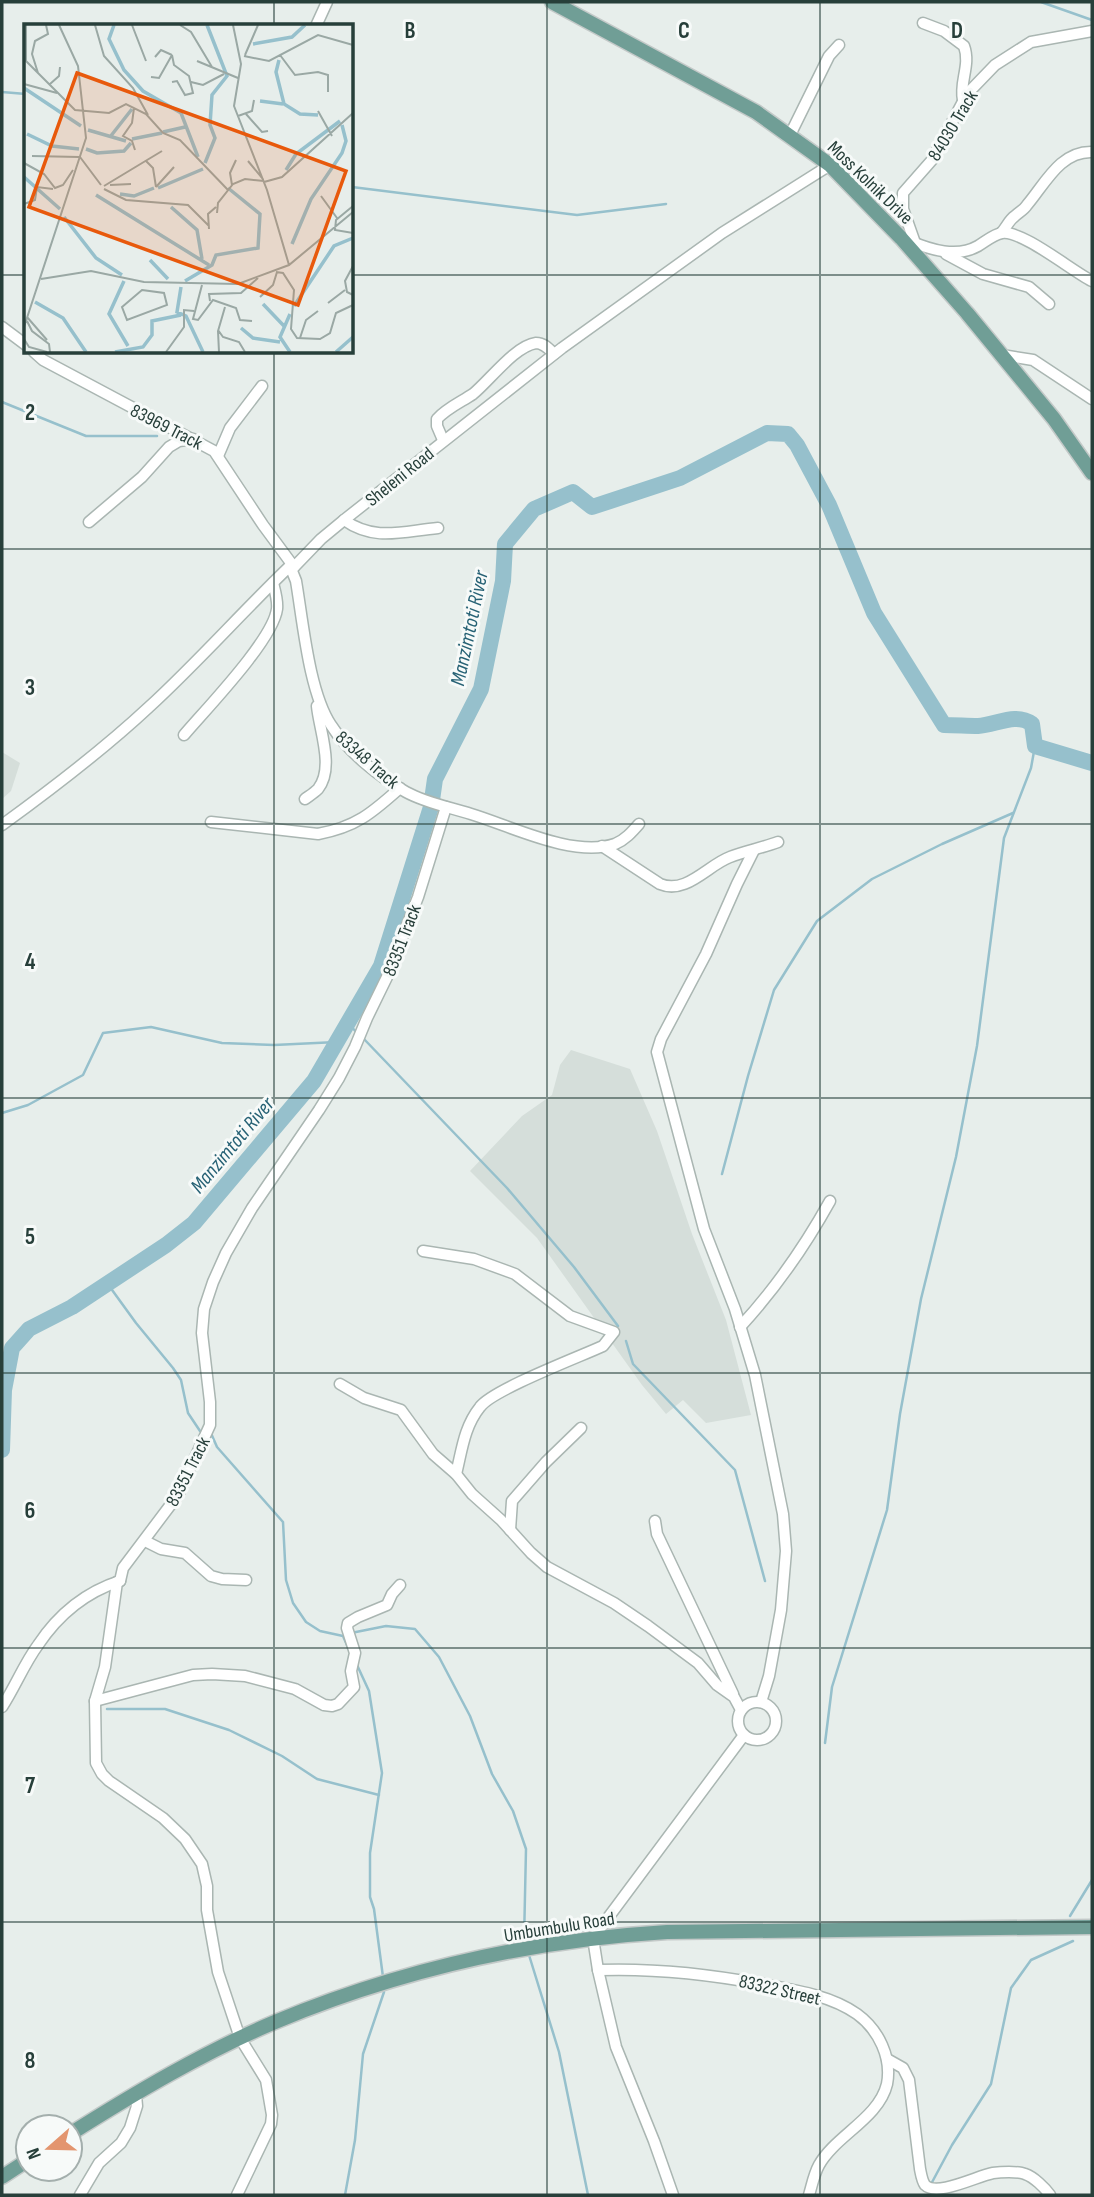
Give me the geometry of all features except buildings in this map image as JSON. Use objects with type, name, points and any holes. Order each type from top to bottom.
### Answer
[{"type":"main road","name":"Moss Kolnik Drive","points":[[552,2],[711,86],[790,135],[830,164],[901,238],[1002,355],[1054,419],[1092,473]]},
{"type":"main road","name":"Umbumbulu Road","points":[[84,2126],[188,2065],[274,2022],[360,1990],[447,1964],[532,1947],[593,1938],[667,1932],[1092,1927]]},
{"type":"street","points":[[317,24],[327,2]]},
{"type":"street","points":[[923,23],[944,31],[964,46],[967,57],[961,90],[962,100]]},
{"type":"street","name":"84030 Track","points":[[915,243],[903,209],[903,193],[932,160],[962,100],[995,65],[1031,43],[1092,31]]},
{"type":"street","points":[[790,135],[816,85],[821,69],[839,45]]},
{"type":"street","points":[[901,238],[941,250],[966,252],[1001,233],[1061,164],[1079,153],[1092,152]]},
{"type":"street","name":"Sheleni Road","points":[[2,825],[123,731],[321,539],[443,440],[554,354],[722,233],[830,164]]},
{"type":"street","points":[[1001,233],[1013,234],[1031,242],[1092,281]]},
{"type":"street","points":[[941,250],[984,274],[1029,287],[1049,304]]},
{"type":"street","points":[[2,327],[24,344]]},
{"type":"street","points":[[443,440],[437,426],[438,419],[493,377],[510,357],[537,343],[545,345],[554,354]]},
{"type":"street","name":"83969 Track","points":[[36,354],[102,392],[211,448],[292,566]]},
{"type":"street","points":[[1002,355],[1033,360],[1092,399]]},
{"type":"street","points":[[218,456],[230,428],[262,386]]},
{"type":"street","points":[[89,522],[142,477],[169,447],[179,441],[192,439]]},
{"type":"street","points":[[344,520],[358,530],[386,535],[438,528]]},
{"type":"street","name":"83348 Track","points":[[292,566],[323,711],[341,740],[400,788],[441,806],[564,845],[615,844],[639,824]]},
{"type":"street","points":[[184,734],[257,648],[273,624],[278,608],[273,583]]},
{"type":"street","points":[[304,799],[320,787],[326,756],[318,715],[318,697]]},
{"type":"street","points":[[211,822],[318,834],[356,823],[400,788]]},
{"type":"street","name":"83351 Track","points":[[237,2195],[271,2124],[266,2080],[240,2038],[218,1972],[202,1864],[185,1839],[163,1818],[108,1781],[102,1774],[95,1757],[95,1701],[105,1667],[117,1582],[120,1581],[124,1568],[178,1495],[210,1425],[202,1333],[204,1309],[213,1282],[252,1208],[340,1078],[355,1047],[387,977],[418,897],[441,806]]},
{"type":"street","points":[[602,846],[660,884],[669,887],[697,878],[730,857],[778,842]]},
{"type":"street","points":[[754,850],[657,1052],[704,1229],[740,1326],[759,1396],[785,1535],[786,1550],[775,1646],[761,1702]]},
{"type":"street","points":[[740,1326],[765,1300],[793,1263],[830,1201]]},
{"type":"street","points":[[423,1251],[474,1258],[515,1273],[570,1316],[614,1332],[603,1346],[484,1402],[460,1448],[456,1474]]},
{"type":"street","points":[[340,1384],[364,1398],[401,1410],[433,1454],[547,1567],[648,1626],[698,1663],[717,1685],[734,1697]]},
{"type":"street","points":[[490,1509],[512,1501],[546,1462],[581,1429]]},
{"type":"street","points":[[510,1530],[512,1501]]},
{"type":"street","points":[[655,1521],[657,1534],[741,1710]]},
{"type":"street","points":[[145,1541],[161,1549],[185,1553],[211,1576],[246,1580]]},
{"type":"street","points":[[2,1707],[36,1647],[65,1613],[103,1586],[120,1581]]},
{"type":"street","points":[[95,1701],[193,1675],[212,1674],[245,1676],[295,1689],[328,1706],[335,1705],[354,1685],[351,1671],[355,1653],[347,1628],[348,1623],[387,1605],[391,1594],[400,1585]]},
{"type":"street","points":[[761,1702],[771,1707],[777,1722],[769,1737],[759,1741],[744,1735],[738,1720],[741,1710],[750,1703],[761,1702]]},
{"type":"street","points":[[673,2195],[616,2048],[593,1938],[744,1735]]},
{"type":"street","name":"83322 Street","points":[[598,1970],[707,1974],[799,1990],[825,1998],[852,2011],[869,2025],[887,2059],[903,2068],[909,2080],[920,2169],[927,2187],[936,2190],[947,2188],[994,2173],[1025,2174],[1050,2195]]},
{"type":"street","points":[[809,2195],[819,2164],[869,2114],[880,2098],[886,2086],[887,2059]]},
{"type":"street","points":[[80,2195],[99,2163],[125,2136],[134,2119],[136,2095]]},
{"type":"shaded area","points":[[2,752],[20,763],[11,791],[2,799]]},
{"type":"shaded area","points":[[571,1050],[630,1069],[657,1131],[692,1234],[726,1320],[751,1415],[706,1423],[683,1400],[666,1414],[642,1385],[537,1238],[470,1171],[522,1116],[552,1095],[560,1065]]},
{"type":"waterway","points":[[1041,2],[1092,20]]},
{"type":"waterway","points":[[2,92],[24,94]]},
{"type":"waterway","points":[[354,187],[577,215],[666,204]]},
{"type":"waterway","points":[[2,402],[86,436],[157,436]]},
{"type":"waterway","name":"Manzimtoti River","points":[[2,1450],[4,1390],[12,1348],[29,1329],[72,1307],[166,1245],[194,1223],[314,1081],[381,966],[431,807],[435,779],[481,689],[503,581],[505,544],[534,509],[573,492],[592,507],[680,478],[767,433],[788,434],[797,445],[829,505],[874,613],[944,725],[978,726],[1019,719],[1032,724],[1035,746],[1092,763]]},
{"type":"waterway","points":[[825,1743],[832,1687],[887,1510],[900,1414],[921,1299],[956,1157],[977,1046],[1004,838],[1031,768],[1035,746]]},
{"type":"waterway","points":[[722,1174],[774,990],[817,921],[872,879],[1013,813]]},
{"type":"waterway","points":[[348,1023],[358,1034]]},
{"type":"waterway","points":[[2,1113],[28,1105],[83,1075],[103,1033],[151,1027],[222,1043],[274,1045],[337,1042]]},
{"type":"waterway","points":[[363,1038],[507,1188],[574,1267],[618,1326]]},
{"type":"waterway","points":[[107,1283],[181,1380],[188,1413],[200,1431]]},
{"type":"waterway","points":[[626,1341],[633,1364],[735,1470],[765,1581]]},
{"type":"waterway","points":[[210,1431],[217,1447],[283,1522],[286,1580],[293,1603],[306,1622],[320,1631],[343,1636],[350,1652]]},
{"type":"waterway","points":[[351,1633],[386,1626],[415,1629],[439,1657],[470,1716],[492,1774],[513,1811],[526,1849],[524,1941]]},
{"type":"waterway","points":[[357,1665],[369,1691],[382,1773],[370,1853],[370,1897],[383,1977]]},
{"type":"waterway","points":[[107,1709],[165,1709],[229,1730],[282,1756],[317,1779],[379,1795]]},
{"type":"waterway","points":[[1070,1916],[1092,1880]]},
{"type":"waterway","points":[[930,2186],[952,2145],[991,2084],[1011,1988],[1031,1960],[1073,1941]]},
{"type":"waterway","points":[[529,1955],[559,2052],[588,2195]]},
{"type":"waterway","points":[[345,2195],[355,2140],[363,2054],[384,1992]]}]
